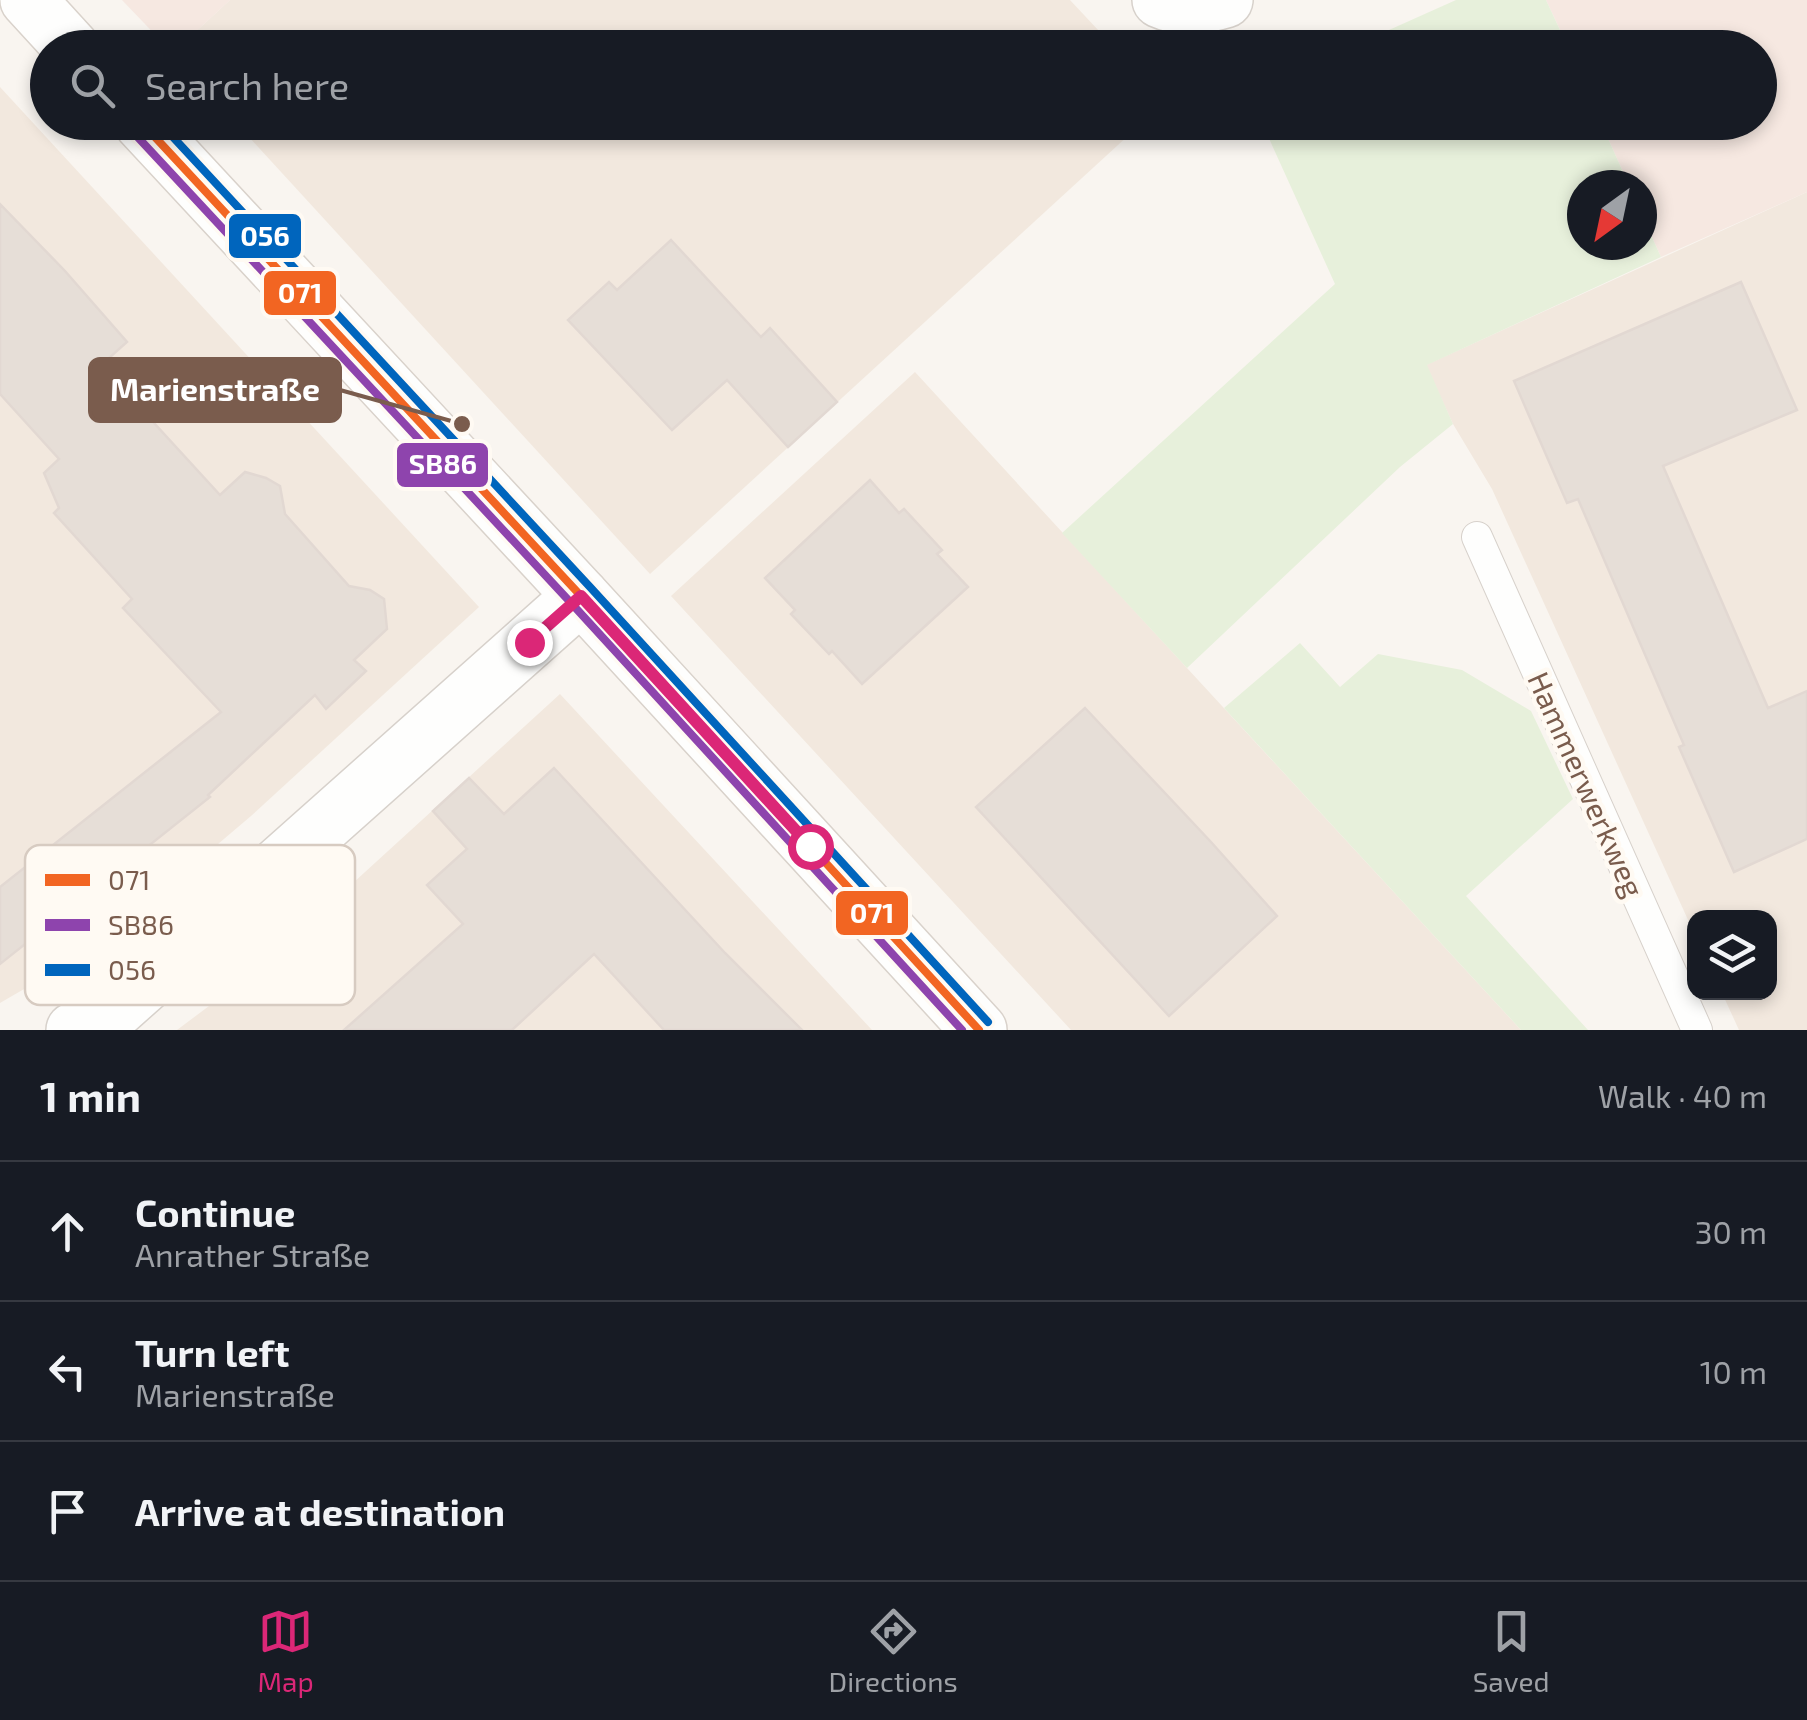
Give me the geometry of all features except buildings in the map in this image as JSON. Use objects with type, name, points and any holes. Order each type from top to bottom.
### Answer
[{"type":"street","points":[[28,0],[56,30]]},
{"type":"street","points":[[159,140],[979,1030]]},
{"type":"street","points":[[301,845],[581,596]]},
{"type":"street","points":[[74,1030],[122,1005]]},
{"type":"lane","name":"Hammerwerkweg","points":[[1477,538],[1697,1030]]},
{"type":"shaded area","points":[[122,0],[230,0],[198,30],[151,30]]},
{"type":"shaded area","points":[[230,0],[1070,0],[1098,30],[198,30]]},
{"type":"shaded area","points":[[1546,0],[1807,0],[1807,192],[1661,257],[1657,248],[1657,170],[1622,170],[1609,140],[1777,140],[1777,30],[1560,30]]},
{"type":"shaded area","points":[[0,87],[30,120],[30,140],[49,140],[479,607],[217,845],[25,845],[25,988],[0,1003]]},
{"type":"shaded area","points":[[252,140],[1123,140],[650,574]]},
{"type":"shaded area","points":[[1807,192],[1807,1030],[1739,1030],[1725,1000],[1777,1000],[1777,910],[1687,910],[1687,918],[1492,489],[1453,424],[1426,365]]},
{"type":"shaded area","points":[[915,372],[1521,1030],[1071,1030],[671,596]]},
{"type":"shaded area","points":[[560,694],[872,1030],[177,1030],[210,1005],[355,1005],[355,881]]},
{"type":"green space","points":[[1456,0],[1546,0],[1560,30],[1389,30]]},
{"type":"green space","points":[[1270,140],[1609,140],[1622,170],[1567,170],[1567,260],[1654,260],[1427,365],[1453,424],[1400,467],[1187,668],[1062,533],[1335,284]]},
{"type":"green space","points":[[1300,643],[1340,687],[1378,654],[1462,670],[1531,711],[1573,799],[1466,896],[1588,1030],[1521,1030],[1224,708]]},
{"type":"transit line","name":"SB86","points":[[140,140],[962,1030]]},
{"type":"transit line","name":"071","points":[[158,140],[979,1030]]},
{"type":"transit line","name":"056","points":[[176,140],[988,1022]]},
{"type":"place","name":"Marienstraße","points":[[462,424]]},
{"type":"route","points":[[529,642],[581,596],[810,846]]}]
